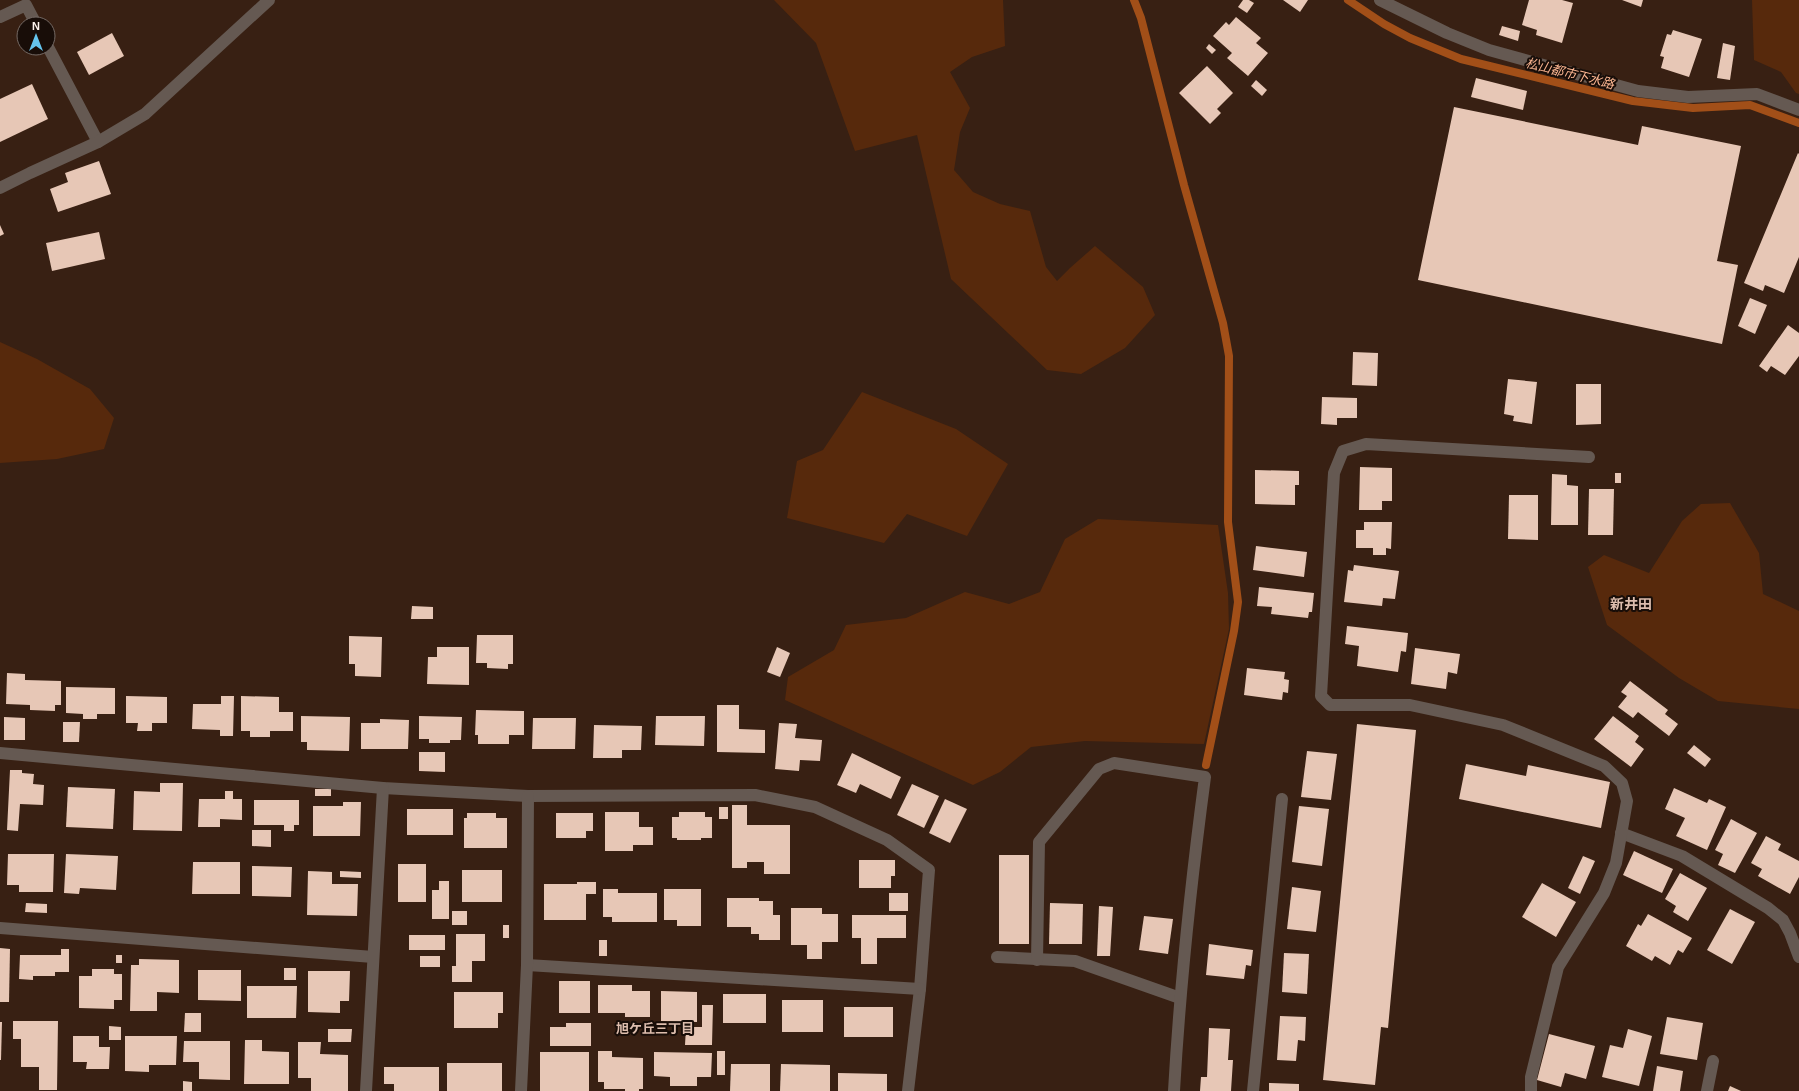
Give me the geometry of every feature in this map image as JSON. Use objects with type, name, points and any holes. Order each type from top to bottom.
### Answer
[{"type":"street","points":[[0,188],[98,142],[145,114],[269,0]]},
{"type":"street","points":[[1380,0],[1447,33],[1489,50],[1638,91],[1688,97],[1757,94],[1799,110]]},
{"type":"street","points":[[0,17],[25,3],[32,16]]},
{"type":"street","points":[[53,56],[98,142]]},
{"type":"street","points":[[1531,1091],[1531,1076],[1558,968],[1604,893],[1616,863],[1627,801],[1624,789],[1622,783],[1604,766],[1502,725],[1410,706],[1330,706],[1321,696],[1334,473],[1343,451],[1366,444],[1589,457]]},
{"type":"street","points":[[0,753],[383,788],[528,796],[755,795],[815,807],[887,840],[929,870],[920,990],[908,1091]]},
{"type":"street","points":[[1037,960],[1039,842],[1100,769],[1114,763],[1205,777],[1187,913],[1174,1091]]},
{"type":"street","points":[[366,1091],[383,788]]},
{"type":"street","points":[[521,1091],[527,965],[528,796]]},
{"type":"street","points":[[1253,1091],[1282,799]]},
{"type":"street","points":[[1621,833],[1682,856],[1768,908],[1783,920],[1799,956]]},
{"type":"street","points":[[0,928],[373,957]]},
{"type":"street","points":[[997,957],[1075,961],[1180,998]]},
{"type":"street","points":[[527,965],[920,990]]},
{"type":"street","points":[[1707,1091],[1713,1061]]},
{"type":"shaded area","points":[[774,0],[1003,0],[1005,46],[972,57],[950,72],[970,108],[960,132],[954,170],[973,192],[1000,204],[1030,211],[1046,267],[1057,281],[1095,246],[1143,287],[1155,315],[1125,348],[1081,374],[1047,370],[951,279],[917,135],[855,151],[816,43]]},
{"type":"shaded area","points":[[1752,0],[1799,0],[1799,94],[1796,93],[1781,72],[1754,60]]},
{"type":"shaded area","points":[[0,342],[37,359],[90,389],[114,418],[104,449],[57,459],[0,463]]},
{"type":"shaded area","points":[[862,392],[956,429],[1008,464],[967,536],[907,514],[884,543],[787,518],[797,461],[823,450]]},
{"type":"shaded area","points":[[1730,503],[1759,553],[1763,594],[1799,611],[1799,709],[1718,701],[1679,678],[1607,625],[1588,567],[1604,555],[1649,573],[1682,521],[1701,504]]},
{"type":"shaded area","points":[[1098,519],[1218,525],[1228,593],[1229,629],[1204,744],[1085,741],[1031,747],[1000,772],[973,785],[785,700],[788,677],[834,650],[846,625],[906,618],[965,592],[1009,604],[1040,592],[1065,539]]},
{"type":"building","points":[[1243,0],[1249,0],[1254,3],[1247,13],[1238,7]]},
{"type":"building","points":[[1283,0],[1308,0],[1300,12]]},
{"type":"building","points":[[1529,0],[1562,0],[1573,3],[1562,43],[1536,35],[1537,30],[1522,25]]},
{"type":"building","points":[[1622,0],[1643,0],[1641,7]]},
{"type":"building","points":[[1236,17],[1261,38],[1256,43],[1268,53],[1248,76],[1227,58],[1232,53],[1213,36],[1226,22],[1229,25]]},
{"type":"building","points":[[1502,26],[1520,31],[1518,41],[1499,35]]},
{"type":"building","points":[[1673,30],[1702,39],[1689,77],[1661,68],[1664,57],[1660,56],[1667,34],[1671,35]]},
{"type":"building","points":[[112,33],[124,56],[89,75],[77,52]]},
{"type":"building","points":[[1723,43],[1735,46],[1730,80],[1717,78]]},
{"type":"building","points":[[1209,44],[1216,50],[1212,54],[1206,48]]},
{"type":"building","points":[[1207,66],[1233,93],[1217,109],[1221,113],[1210,124],[1179,93]]},
{"type":"building","points":[[1476,78],[1527,91],[1523,110],[1471,97]]},
{"type":"building","points":[[1256,80],[1267,90],[1262,96],[1251,86]]},
{"type":"building","points":[[32,84],[48,119],[0,142],[0,99]]},
{"type":"building","points":[[1454,107],[1638,145],[1642,126],[1741,146],[1717,261],[1738,265],[1722,344],[1418,280]]},
{"type":"building","points":[[1798,153],[1799,257],[1784,293],[1765,285],[1763,291],[1744,283]]},
{"type":"building","points":[[99,161],[111,194],[58,212],[50,189],[68,182],[65,173]]},
{"type":"building","points":[[0,225],[4,234],[0,236]]},
{"type":"building","points":[[99,232],[105,259],[52,271],[46,243]]},
{"type":"building","points":[[1750,298],[1767,305],[1755,334],[1738,326]]},
{"type":"building","points":[[1788,325],[1799,333],[1799,356],[1785,375],[1771,366],[1767,372],[1759,366]]},
{"type":"building","points":[[1353,352],[1378,353],[1377,386],[1352,385]]},
{"type":"building","points":[[1508,379],[1537,382],[1532,424],[1513,421],[1514,416],[1504,414]]},
{"type":"building","points":[[1576,384],[1601,384],[1601,424],[1576,425]]},
{"type":"building","points":[[1322,397],[1357,398],[1357,418],[1337,418],[1337,425],[1321,424]]},
{"type":"building","points":[[1360,467],[1392,468],[1392,501],[1382,501],[1382,510],[1359,510]]},
{"type":"building","points":[[1255,470],[1299,471],[1299,485],[1295,485],[1295,505],[1255,504]]},
{"type":"building","points":[[1615,473],[1621,473],[1621,483],[1615,483]]},
{"type":"building","points":[[1552,474],[1567,475],[1567,485],[1578,486],[1578,525],[1551,525]]},
{"type":"building","points":[[1589,489],[1614,489],[1613,535],[1588,535]]},
{"type":"building","points":[[1509,495],[1538,495],[1538,540],[1508,539]]},
{"type":"building","points":[[1364,522],[1392,522],[1391,549],[1386,548],[1386,555],[1373,555],[1373,548],[1356,548],[1356,530],[1364,530]]},
{"type":"building","points":[[1256,546],[1307,552],[1304,577],[1253,570]]},
{"type":"building","points":[[1354,565],[1399,571],[1395,599],[1383,598],[1382,606],[1344,602],[1348,570],[1353,571]]},
{"type":"building","points":[[1259,587],[1314,593],[1312,612],[1309,612],[1308,618],[1271,614],[1272,607],[1257,606]]},
{"type":"building","points":[[412,606],[433,607],[433,619],[411,619]]},
{"type":"building","points":[[1347,626],[1408,633],[1406,652],[1401,651],[1398,672],[1357,666],[1359,646],[1345,644]]},
{"type":"building","points":[[477,635],[513,635],[513,664],[508,664],[508,669],[487,668],[487,663],[476,663]]},
{"type":"building","points":[[349,636],[382,637],[381,677],[355,676],[355,664],[349,664]]},
{"type":"building","points":[[437,647],[469,647],[469,685],[427,684],[428,657],[437,657]]},
{"type":"building","points":[[777,647],[790,653],[780,677],[767,672]]},
{"type":"building","points":[[1415,648],[1460,654],[1457,674],[1448,672],[1446,689],[1411,684]]},
{"type":"building","points":[[1247,668],[1285,672],[1284,679],[1289,680],[1288,693],[1283,692],[1282,700],[1244,695]]},
{"type":"building","points":[[7,673],[25,674],[25,680],[61,681],[61,705],[55,705],[55,711],[30,710],[30,705],[6,704]]},
{"type":"building","points":[[1630,681],[1668,710],[1665,714],[1678,724],[1669,736],[1638,712],[1633,718],[1618,707],[1627,696],[1621,692]]},
{"type":"building","points":[[66,687],[115,688],[115,714],[97,714],[97,719],[83,719],[83,714],[66,713]]},
{"type":"building","points":[[126,696],[167,697],[167,723],[152,723],[152,731],[137,731],[138,723],[126,723]]},
{"type":"building","points":[[221,696],[234,696],[233,736],[220,736],[220,730],[192,729],[193,704],[221,704]]},
{"type":"building","points":[[241,696],[279,697],[279,712],[293,712],[293,731],[270,731],[270,737],[250,737],[250,731],[241,731]]},
{"type":"building","points":[[717,705],[739,705],[739,729],[765,730],[765,753],[717,752]]},
{"type":"building","points":[[476,710],[524,711],[524,735],[509,735],[509,744],[478,744],[478,735],[475,735]]},
{"type":"building","points":[[301,716],[350,717],[349,751],[307,750],[307,742],[301,742]]},
{"type":"building","points":[[419,716],[462,717],[461,740],[450,740],[450,743],[429,743],[429,739],[419,739]]},
{"type":"building","points":[[656,716],[705,716],[704,746],[655,745]]},
{"type":"building","points":[[1613,716],[1639,736],[1635,742],[1644,749],[1631,767],[1594,739]]},
{"type":"building","points":[[4,717],[25,718],[25,740],[4,740]]},
{"type":"building","points":[[533,718],[576,718],[575,749],[532,749]]},
{"type":"building","points":[[380,719],[409,720],[408,749],[361,749],[361,723],[380,723]]},
{"type":"building","points":[[63,722],[80,722],[79,742],[63,742]]},
{"type":"building","points":[[779,723],[797,724],[795,738],[822,740],[820,761],[800,760],[799,771],[775,769]]},
{"type":"building","points":[[1357,724],[1416,730],[1388,1028],[1381,1027],[1375,1085],[1323,1080]]},
{"type":"building","points":[[594,725],[642,726],[641,750],[622,750],[622,758],[593,758]]},
{"type":"building","points":[[1694,745],[1711,759],[1705,767],[1687,753]]},
{"type":"building","points":[[1307,751],[1337,754],[1331,800],[1301,797]]},
{"type":"building","points":[[419,752],[445,752],[445,772],[419,771]]},
{"type":"building","points":[[852,753],[901,777],[891,799],[860,784],[856,793],[837,785]]},
{"type":"building","points":[[1466,764],[1526,776],[1528,765],[1610,782],[1601,828],[1459,799]]},
{"type":"building","points":[[10,770],[22,770],[22,773],[34,774],[33,784],[44,785],[43,805],[20,804],[18,831],[7,830]]},
{"type":"building","points":[[160,783],[183,783],[182,831],[133,830],[134,791],[160,792]]},
{"type":"building","points":[[912,784],[939,796],[924,828],[897,815]]},
{"type":"building","points":[[68,787],[115,789],[113,829],[66,827]]},
{"type":"building","points":[[1674,788],[1707,803],[1709,799],[1726,807],[1707,850],[1676,836],[1685,818],[1665,809]]},
{"type":"building","points":[[315,789],[331,789],[331,796],[315,796]]},
{"type":"building","points":[[225,791],[233,791],[233,799],[242,799],[242,820],[220,819],[220,827],[198,827],[199,799],[225,799]]},
{"type":"building","points":[[945,799],[967,809],[950,843],[929,833]]},
{"type":"building","points":[[254,800],[299,800],[299,825],[294,825],[294,831],[284,831],[284,825],[254,825]]},
{"type":"building","points":[[343,802],[361,802],[360,836],[313,836],[313,806],[343,806]]},
{"type":"building","points":[[732,805],[747,805],[747,825],[790,825],[790,874],[764,874],[764,862],[747,862],[747,868],[732,868]]},
{"type":"building","points":[[1299,806],[1329,809],[1322,866],[1292,862]]},
{"type":"building","points":[[719,807],[728,807],[728,819],[719,819]]},
{"type":"building","points":[[407,809],[453,809],[453,835],[407,835]]},
{"type":"building","points":[[605,812],[639,812],[639,827],[653,827],[653,845],[633,845],[633,851],[605,851]]},
{"type":"building","points":[[679,812],[705,812],[705,817],[712,817],[712,838],[701,838],[701,840],[677,840],[677,838],[672,838],[672,817],[679,817]]},
{"type":"building","points":[[467,813],[496,813],[496,818],[507,818],[507,848],[464,848],[464,818],[467,818]]},
{"type":"building","points":[[556,813],[593,813],[593,831],[586,831],[586,838],[556,838]]},
{"type":"building","points":[[1731,819],[1757,833],[1735,873],[1718,865],[1723,854],[1715,850]]},
{"type":"building","points":[[252,830],[271,830],[271,847],[252,846]]},
{"type":"building","points":[[1766,836],[1781,844],[1778,850],[1799,861],[1799,877],[1790,894],[1758,876],[1762,869],[1751,863]]},
{"type":"building","points":[[1634,851],[1673,869],[1662,893],[1623,875]]},
{"type":"building","points":[[8,854],[54,854],[53,892],[19,892],[19,885],[7,885]]},
{"type":"building","points":[[66,854],[118,856],[116,890],[80,888],[79,894],[64,893]]},
{"type":"building","points":[[999,855],[1029,855],[1029,944],[999,944]]},
{"type":"building","points":[[1583,856],[1595,861],[1580,894],[1568,888]]},
{"type":"building","points":[[859,860],[895,860],[895,876],[891,876],[891,888],[859,888]]},
{"type":"building","points":[[193,862],[240,862],[240,894],[192,894]]},
{"type":"building","points":[[398,864],[426,864],[426,902],[398,902]]},
{"type":"building","points":[[252,866],[292,867],[291,897],[252,896]]},
{"type":"building","points":[[462,870],[502,870],[502,902],[462,902]]},
{"type":"building","points":[[308,871],[332,872],[332,884],[358,884],[357,916],[307,915]]},
{"type":"building","points":[[340,871],[361,872],[361,878],[340,877]]},
{"type":"building","points":[[1680,873],[1707,888],[1688,921],[1673,912],[1676,906],[1665,899]]},
{"type":"building","points":[[439,881],[449,881],[449,919],[432,919],[432,890],[439,890]]},
{"type":"building","points":[[577,882],[596,882],[596,894],[586,894],[586,920],[544,920],[544,884],[577,884]]},
{"type":"building","points":[[1542,883],[1576,902],[1556,937],[1522,917]]},
{"type":"building","points":[[1292,887],[1321,891],[1316,932],[1287,929]]},
{"type":"building","points":[[603,889],[618,889],[618,893],[657,893],[657,922],[612,922],[612,917],[603,917]]},
{"type":"building","points":[[664,889],[701,889],[701,926],[677,926],[677,920],[664,920]]},
{"type":"building","points":[[889,893],[908,893],[908,911],[889,911]]},
{"type":"building","points":[[727,898],[759,898],[759,901],[773,901],[773,915],[780,915],[780,940],[759,940],[759,934],[751,934],[751,927],[727,927]]},
{"type":"building","points":[[26,903],[47,904],[47,913],[25,912]]},
{"type":"building","points":[[1050,903],[1083,904],[1082,944],[1049,944]]},
{"type":"building","points":[[1099,906],[1113,907],[1110,956],[1097,956]]},
{"type":"building","points":[[791,908],[822,908],[822,914],[838,914],[838,942],[822,942],[822,959],[807,959],[807,945],[791,945]]},
{"type":"building","points":[[1730,909],[1755,922],[1732,964],[1707,950]]},
{"type":"building","points":[[452,911],[467,911],[467,925],[452,925]]},
{"type":"building","points":[[1648,914],[1692,938],[1683,953],[1678,950],[1670,965],[1655,956],[1652,961],[1626,946],[1638,924],[1641,926]]},
{"type":"building","points":[[852,915],[906,915],[906,938],[877,938],[877,964],[861,964],[861,938],[852,938]]},
{"type":"building","points":[[1144,916],[1173,919],[1168,954],[1139,950]]},
{"type":"building","points":[[503,925],[509,925],[509,938],[503,938]]},
{"type":"building","points":[[456,934],[485,934],[485,961],[472,961],[472,982],[452,982],[452,966],[456,966]]},
{"type":"building","points":[[409,935],[445,935],[445,950],[409,950]]},
{"type":"building","points":[[599,940],[607,940],[607,956],[599,956]]},
{"type":"building","points":[[1209,944],[1253,950],[1251,966],[1246,965],[1244,979],[1206,975]]},
{"type":"building","points":[[0,948],[10,949],[9,1002],[0,1002]]},
{"type":"building","points":[[61,949],[69,949],[69,972],[55,972],[55,976],[33,976],[33,980],[19,979],[20,955],[61,955]]},
{"type":"building","points":[[1284,953],[1309,954],[1307,994],[1282,992]]},
{"type":"building","points":[[116,955],[122,955],[122,963],[116,963]]},
{"type":"building","points":[[420,956],[440,956],[440,967],[420,967]]},
{"type":"building","points":[[139,959],[179,960],[179,993],[157,992],[157,1011],[130,1011],[131,965],[139,965]]},
{"type":"building","points":[[284,968],[296,968],[296,980],[284,980]]},
{"type":"building","points":[[92,969],[114,969],[114,974],[122,974],[122,1000],[114,1000],[114,1009],[79,1008],[79,976],[92,976]]},
{"type":"building","points":[[198,970],[241,970],[241,1001],[198,1000]]},
{"type":"building","points":[[308,971],[350,971],[349,1001],[340,1001],[340,1013],[308,1012]]},
{"type":"building","points":[[559,981],[590,981],[590,1013],[559,1013]]},
{"type":"building","points":[[598,985],[632,985],[632,991],[650,991],[650,1017],[625,1017],[625,1013],[598,1013]]},
{"type":"building","points":[[247,986],[297,986],[296,1018],[247,1018]]},
{"type":"building","points":[[661,991],[697,992],[697,1022],[661,1021]]},
{"type":"building","points":[[454,992],[503,992],[503,1013],[498,1013],[498,1028],[454,1028]]},
{"type":"building","points":[[723,994],[766,994],[766,1023],[723,1023]]},
{"type":"building","points":[[782,1000],[823,1000],[823,1032],[782,1032]]},
{"type":"building","points":[[702,1005],[713,1005],[712,1045],[685,1045],[686,1027],[702,1027]]},
{"type":"building","points":[[844,1007],[893,1007],[893,1037],[844,1037]]},
{"type":"building","points":[[185,1013],[201,1013],[201,1032],[184,1032]]},
{"type":"building","points":[[1280,1016],[1306,1017],[1305,1041],[1298,1040],[1296,1061],[1277,1060]]},
{"type":"building","points":[[1667,1017],[1703,1023],[1697,1060],[1660,1054]]},
{"type":"building","points":[[13,1021],[58,1021],[57,1090],[39,1090],[39,1067],[21,1067],[21,1039],[13,1039]]},
{"type":"building","points":[[0,1022],[2,1022],[1,1060],[0,1060]]},
{"type":"building","points":[[566,1023],[591,1023],[591,1046],[550,1046],[550,1027],[566,1027]]},
{"type":"building","points":[[109,1026],[121,1027],[121,1040],[109,1040]]},
{"type":"building","points":[[1209,1028],[1230,1029],[1228,1060],[1233,1060],[1231,1091],[1200,1091],[1201,1077],[1207,1077]]},
{"type":"building","points":[[328,1029],[352,1029],[351,1042],[328,1042]]},
{"type":"building","points":[[1628,1029],[1652,1036],[1639,1086],[1602,1077],[1610,1045],[1623,1048]]},
{"type":"building","points":[[1549,1034],[1595,1046],[1586,1079],[1565,1073],[1561,1087],[1537,1080]]},
{"type":"building","points":[[73,1036],[99,1036],[99,1047],[110,1047],[109,1069],[86,1069],[87,1062],[73,1062]]},
{"type":"building","points":[[125,1036],[177,1036],[176,1065],[149,1065],[149,1072],[125,1071]]},
{"type":"building","points":[[245,1040],[262,1040],[262,1051],[289,1052],[289,1084],[244,1084]]},
{"type":"building","points":[[184,1041],[230,1041],[230,1080],[199,1079],[199,1062],[183,1062]]},
{"type":"building","points":[[298,1042],[321,1042],[320,1054],[348,1055],[348,1091],[311,1091],[311,1078],[298,1078]]},
{"type":"building","points":[[598,1051],[612,1051],[612,1057],[643,1058],[643,1089],[639,1089],[639,1091],[625,1091],[625,1089],[604,1089],[604,1082],[598,1082]]},
{"type":"building","points":[[717,1051],[725,1051],[725,1075],[717,1075]]},
{"type":"building","points":[[540,1052],[589,1052],[589,1091],[540,1091]]},
{"type":"building","points":[[654,1052],[712,1053],[711,1077],[697,1077],[697,1086],[670,1086],[670,1077],[654,1076]]},
{"type":"building","points":[[447,1063],[502,1063],[502,1091],[447,1091]]},
{"type":"building","points":[[731,1064],[770,1064],[770,1091],[730,1091]]},
{"type":"building","points":[[781,1064],[830,1065],[830,1091],[780,1091]]},
{"type":"building","points":[[1657,1066],[1683,1071],[1680,1091],[1653,1091]]},
{"type":"building","points":[[384,1067],[439,1067],[439,1091],[394,1091],[394,1084],[384,1084]]},
{"type":"building","points":[[838,1073],[887,1074],[887,1091],[838,1091]]},
{"type":"building","points":[[183,1081],[192,1082],[192,1091],[183,1091]]},
{"type":"building","points":[[1269,1083],[1299,1084],[1299,1091],[1269,1091]]},
{"type":"building","points":[[1730,1086],[1741,1091],[1728,1091]]},
{"type":"waterway","points":[[1134,0],[1141,18],[1184,185],[1223,323],[1229,356],[1228,522],[1238,602],[1234,631],[1206,765]]},
{"type":"waterway","name":"松山都市下水路","points":[[1348,0],[1384,24],[1410,38],[1461,59],[1633,101],[1693,108],[1750,105],[1799,123]]},
{"type":"district","name":"新井田","points":[[1631,604]]},
{"type":"district","name":"旭ケ丘三丁目","points":[[655,1028]]}]
